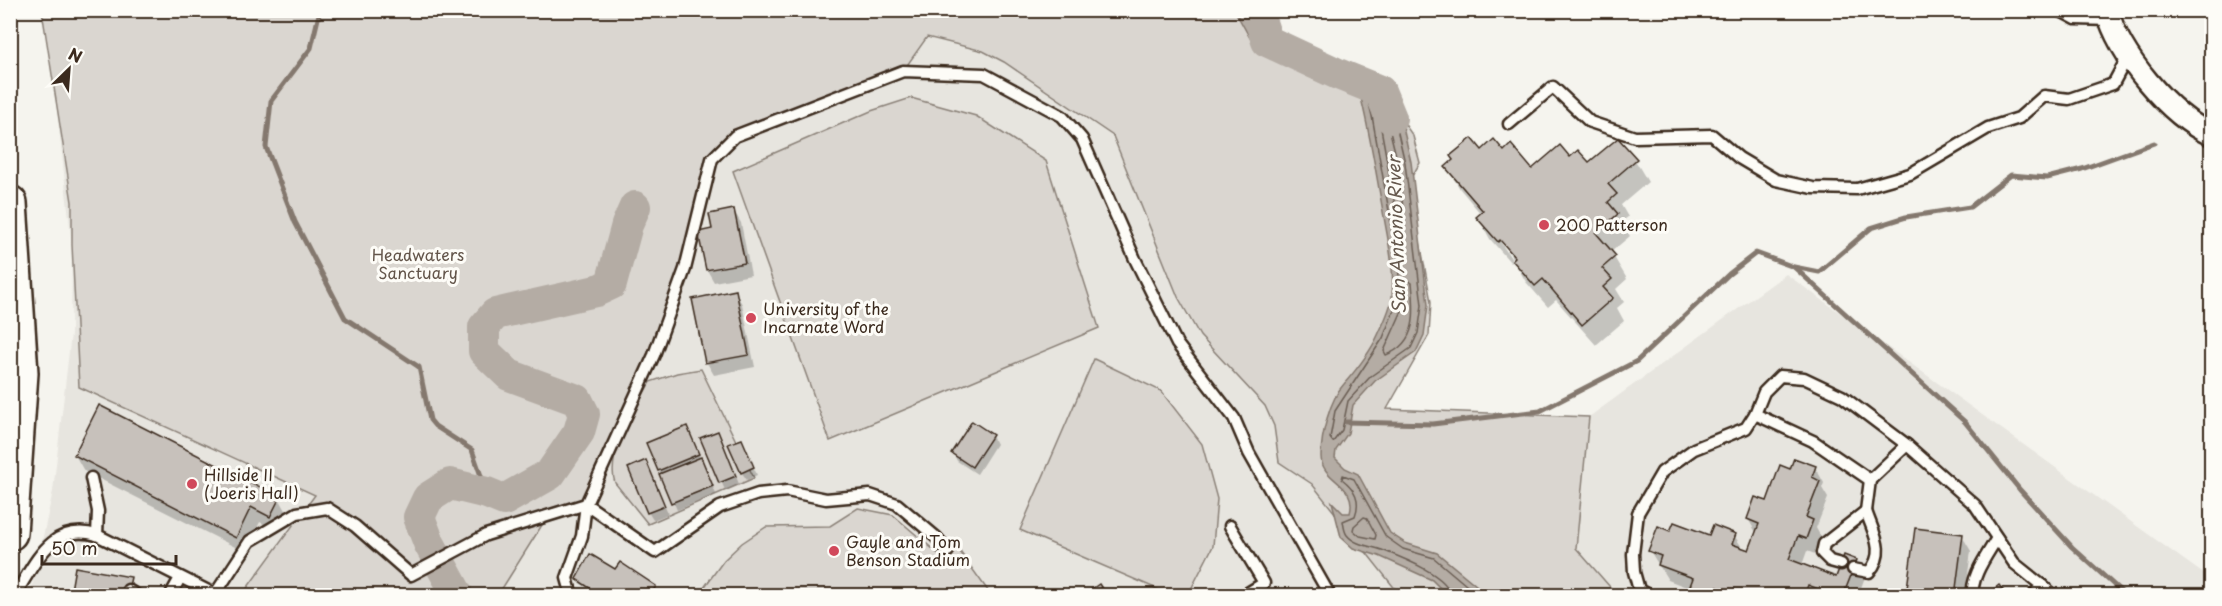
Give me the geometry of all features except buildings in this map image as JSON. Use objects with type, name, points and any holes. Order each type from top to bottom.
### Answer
[{"type":"highway","points":[[10,203],[21,373],[10,533]]},
{"type":"street","points":[[2108,15],[2111,28],[2128,56],[2153,87],[2177,111],[2211,135]]},
{"type":"lane","points":[[2060,10],[2076,19],[2108,15]]},
{"type":"lane","points":[[1509,124],[1553,87],[1590,122],[1635,137],[1712,135],[1739,158],[1776,180],[1813,188],[1857,189],[1910,174],[1988,128],[2019,118],[2044,96],[2069,99],[2113,84],[2128,56]]},
{"type":"lane","points":[[572,596],[567,578],[582,536],[586,504],[654,355],[685,269],[712,159],[735,136],[903,71],[984,74],[1062,116],[1082,139],[1135,259],[1177,344],[1234,418],[1249,453],[1329,595]]},
{"type":"lane","points":[[1650,596],[1639,590],[1634,572],[1633,554],[1638,513],[1662,472],[1694,449],[1746,428],[1764,392],[1780,376],[1804,378],[1842,396],[1907,445],[1975,505],[2014,563],[2055,596]]},
{"type":"lane","points":[[1755,414],[1813,441],[1870,480]]},
{"type":"lane","points":[[1853,569],[1869,572],[1876,564],[1880,552],[1866,511],[1870,480],[1907,445]]},
{"type":"lane","points":[[91,478],[98,511],[97,535]]},
{"type":"lane","points":[[586,504],[655,552],[720,507],[759,494],[787,491],[826,499],[870,495],[897,504],[936,537],[948,551]]},
{"type":"lane","points":[[14,596],[44,550],[57,536],[82,531],[97,535],[215,595],[250,541],[297,513],[327,508],[355,526],[411,575],[486,536],[586,504]]},
{"type":"lane","points":[[1841,564],[1830,561],[1822,553],[1824,544],[1866,511]]},
{"type":"lane","points":[[1230,526],[1264,583],[1243,596]]},
{"type":"lane","points":[[1973,596],[1972,588],[1978,573],[1997,538]]},
{"type":"lane","points":[[170,596],[180,578]]},
{"type":"lane","points":[[2033,596],[2042,585]]},
{"type":"shaded area","name":"University of the Incarnate Word","points":[[42,10],[1261,11],[1283,56],[1307,76],[1373,98],[1413,136],[1420,163],[1409,181],[1431,302],[1429,335],[1387,409],[1589,417],[1786,274],[2212,580],[2211,596],[30,596],[53,491],[71,334],[72,245],[53,74]]},
{"type":"green space","name":"Headwaters Sanctuary","points":[[42,11],[1261,11],[1283,56],[1307,76],[1373,98],[1395,110],[1413,136],[1420,163],[1409,181],[1431,302],[1429,335],[1387,409],[1589,417],[1576,548],[1617,595],[1400,595],[1312,484],[1279,462],[1274,426],[1265,406],[1200,336],[1178,297],[1113,136],[1004,62],[983,51],[927,37],[903,71],[735,136],[712,159],[685,269],[586,504],[547,517],[498,595],[254,595],[245,591],[315,495],[79,387],[72,202]]},
{"type":"green space","points":[[911,98],[976,116],[1046,161],[1099,328],[830,441],[733,171],[871,111]]},
{"type":"green space","points":[[1094,359],[1161,391],[1202,444],[1217,499],[1213,546],[1188,595],[1171,595],[1020,530]]},
{"type":"green space","points":[[701,369],[754,478],[648,524],[615,483],[613,471],[618,445],[650,382],[677,373]]},
{"type":"green space","name":"Gayle and Tom Benson Stadium","points":[[858,508],[893,515],[941,556],[956,546],[991,595],[698,596],[724,560],[742,543],[766,527],[830,526]]},
{"type":"water","points":[[1235,11],[1265,11],[1286,39],[1361,73],[1334,79],[1272,55],[1250,38]]},
{"type":"water","points":[[1385,81],[1393,84],[1411,162],[1428,305],[1424,335],[1416,352],[1375,381],[1353,405],[1348,433],[1336,450],[1335,458],[1345,468],[1358,474],[1390,533],[1405,543],[1437,553],[1488,595],[1447,595],[1432,580],[1379,556],[1353,548],[1341,537],[1332,502],[1343,513],[1350,513],[1349,495],[1327,472],[1321,456],[1327,418],[1334,399],[1371,348],[1391,301],[1393,285],[1390,251],[1359,90]]},
{"type":"waterway","points":[[320,10],[311,48],[271,101],[266,147],[295,222],[345,318],[419,367],[430,420],[435,426],[472,450],[487,493]]},
{"type":"waterway","name":"San Antonio River","points":[[1257,10],[1267,41],[1380,91],[1391,118]]},
{"type":"waterway","points":[[1346,422],[1433,424],[1540,411],[1637,361],[1729,274],[1756,253],[1794,267],[1819,272],[1871,228],[1906,217],[1970,207],[2011,175],[2047,178],[2082,169],[2154,143]]},
{"type":"waterway","points":[[458,596],[429,543],[419,517],[428,498],[450,484],[487,493],[504,500],[550,474],[579,432],[584,414],[577,400],[509,375],[484,351],[484,327],[495,314],[596,291],[611,284],[627,225],[635,207]]},
{"type":"waterway","points":[[1795,268],[1965,422],[2020,490],[2072,547],[2126,596]]},
{"type":"place","name":"200 Patterson","points":[[1544,225]]},
{"type":"place","name":"University of the Incarnate Word","points":[[751,318]]},
{"type":"place","name":"Hillside II (Joeris Hall)","points":[[192,484]]},
{"type":"place","name":"Gayle and Tom Benson Stadium","points":[[834,551]]}]
